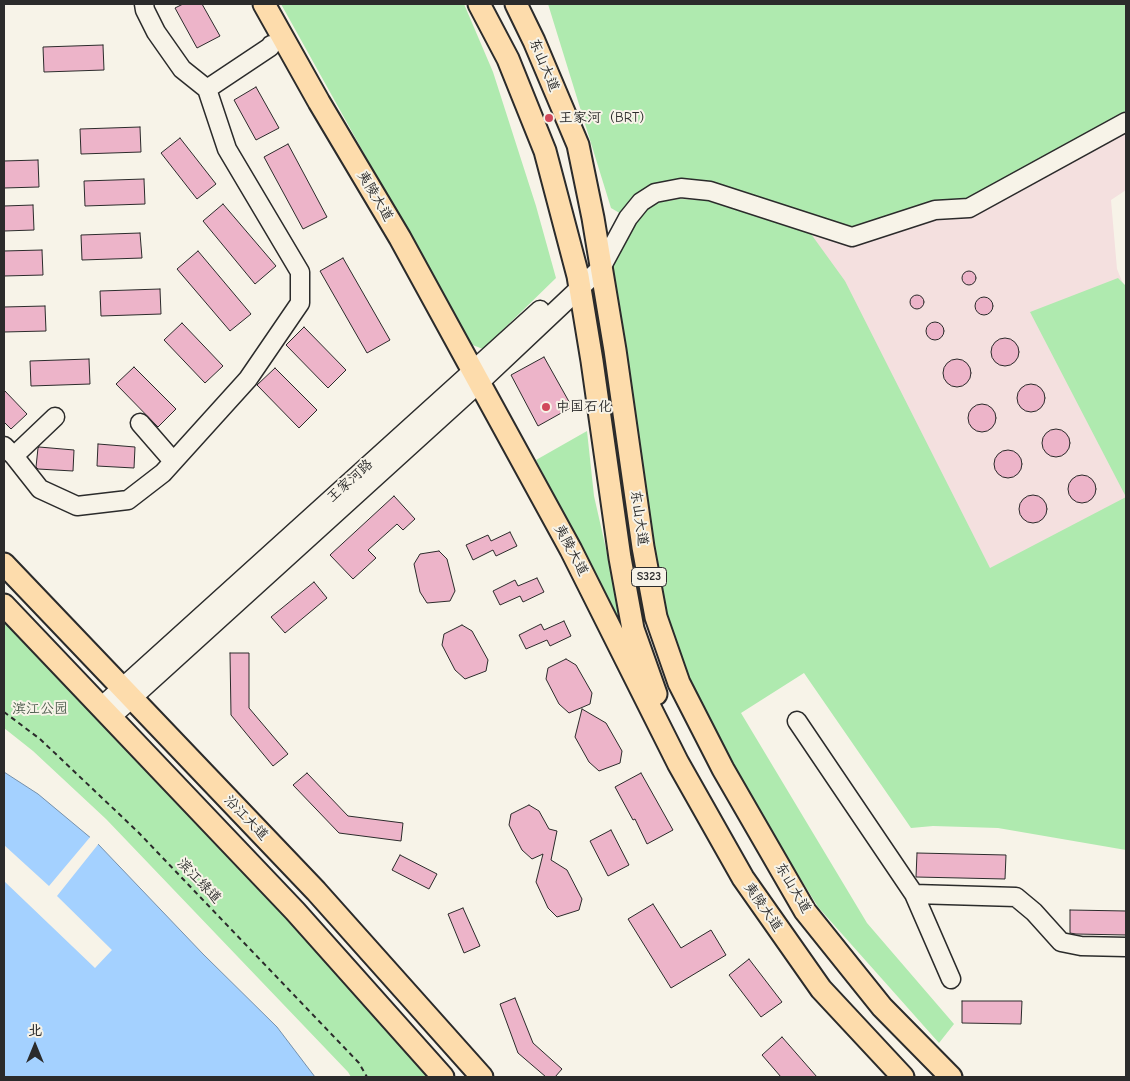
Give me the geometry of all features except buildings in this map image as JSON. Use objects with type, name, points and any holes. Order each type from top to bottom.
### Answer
[{"type":"main road","name":"夷陵大道","points":[[248,4],[387,245],[571,550],[678,763],[743,878],[821,989],[904,1077]]},
{"type":"main road","name":"夷陵大道","points":[[264,4],[319,102],[400,238],[665,770],[731,886],[810,998],[884,1077]]},
{"type":"main road","name":"东山大道","points":[[480,4],[508,59],[545,150],[579,282],[620,558],[633,629],[657,697],[701,785],[784,927],[861,1024],[913,1077]]},
{"type":"main road","name":"东山大道","points":[[516,4],[534,41],[578,145],[593,218],[615,350],[643,547],[656,617],[679,683],[723,769],[805,911],[882,1007],[951,1077]]},
{"type":"main road","name":"沿江大道","points":[[4,564],[316,892],[482,1077]]},
{"type":"main road","name":"沿江大道","points":[[4,605],[295,911],[444,1077]]},
{"type":"street","points":[[54,417],[9,451],[40,489],[77,506],[128,500],[174,462],[248,380],[300,303],[300,272],[227,149],[207,89],[182,69],[156,32],[144,4]]},
{"type":"street","points":[[207,89],[271,45]]},
{"type":"street","name":"王家河路","points":[[106,712],[579,282],[600,262],[628,218],[641,202],[655,193],[681,188],[710,192],[852,237],[935,210],[969,208],[1126,122]]},
{"type":"street","points":[[140,424],[174,462]]},
{"type":"street","points":[[796,721],[914,894],[951,979]]},
{"type":"street","points":[[914,894],[1016,897],[1034,912],[1061,942],[1081,946],[1126,947]]},
{"type":"path","name":"滨江绿道","points":[[4,712],[40,739],[138,832],[359,1063],[367,1077]]},
{"type":"shaded area","points":[[1126,4],[1126,190],[1111,200],[1117,269],[1126,291],[1126,605],[1033,635],[703,269],[608,197]]},
{"type":"green space","points":[[281,4],[464,4],[493,72],[536,206],[556,278],[483,349],[470,344]]},
{"type":"green space","points":[[548,4],[1126,4],[1126,122],[984,200],[852,237],[681,188],[628,218],[611,208]]},
{"type":"green space","points":[[679,199],[705,200],[811,234],[845,281],[990,568],[1126,497],[1126,850],[998,828],[933,826],[911,828],[804,673],[741,713],[867,923],[954,1024],[939,1043],[818,907],[738,777],[690,684],[661,616],[605,269],[632,221],[645,208],[661,202]]},
{"type":"green space","points":[[1118,278],[1126,286],[1126,497],[1030,312]]},
{"type":"green space","points":[[587,431],[594,496],[614,584],[634,653],[536,460]]},
{"type":"green space","name":"滨江公园","points":[[4,618],[278,905],[434,1077],[351,1077],[106,819],[33,751],[4,728]]},
{"type":"water","points":[[4,772],[38,794],[98,844],[203,954],[277,1027],[315,1077],[4,1077]]},
{"type":"pier","points":[[91,836],[100,842],[57,896],[112,950],[95,968],[4,881],[4,845],[49,886]]},
{"type":"place","name":"王家河（BRT）","points":[[549,118]]},
{"type":"place","name":"中国石化","points":[[546,407]]}]
